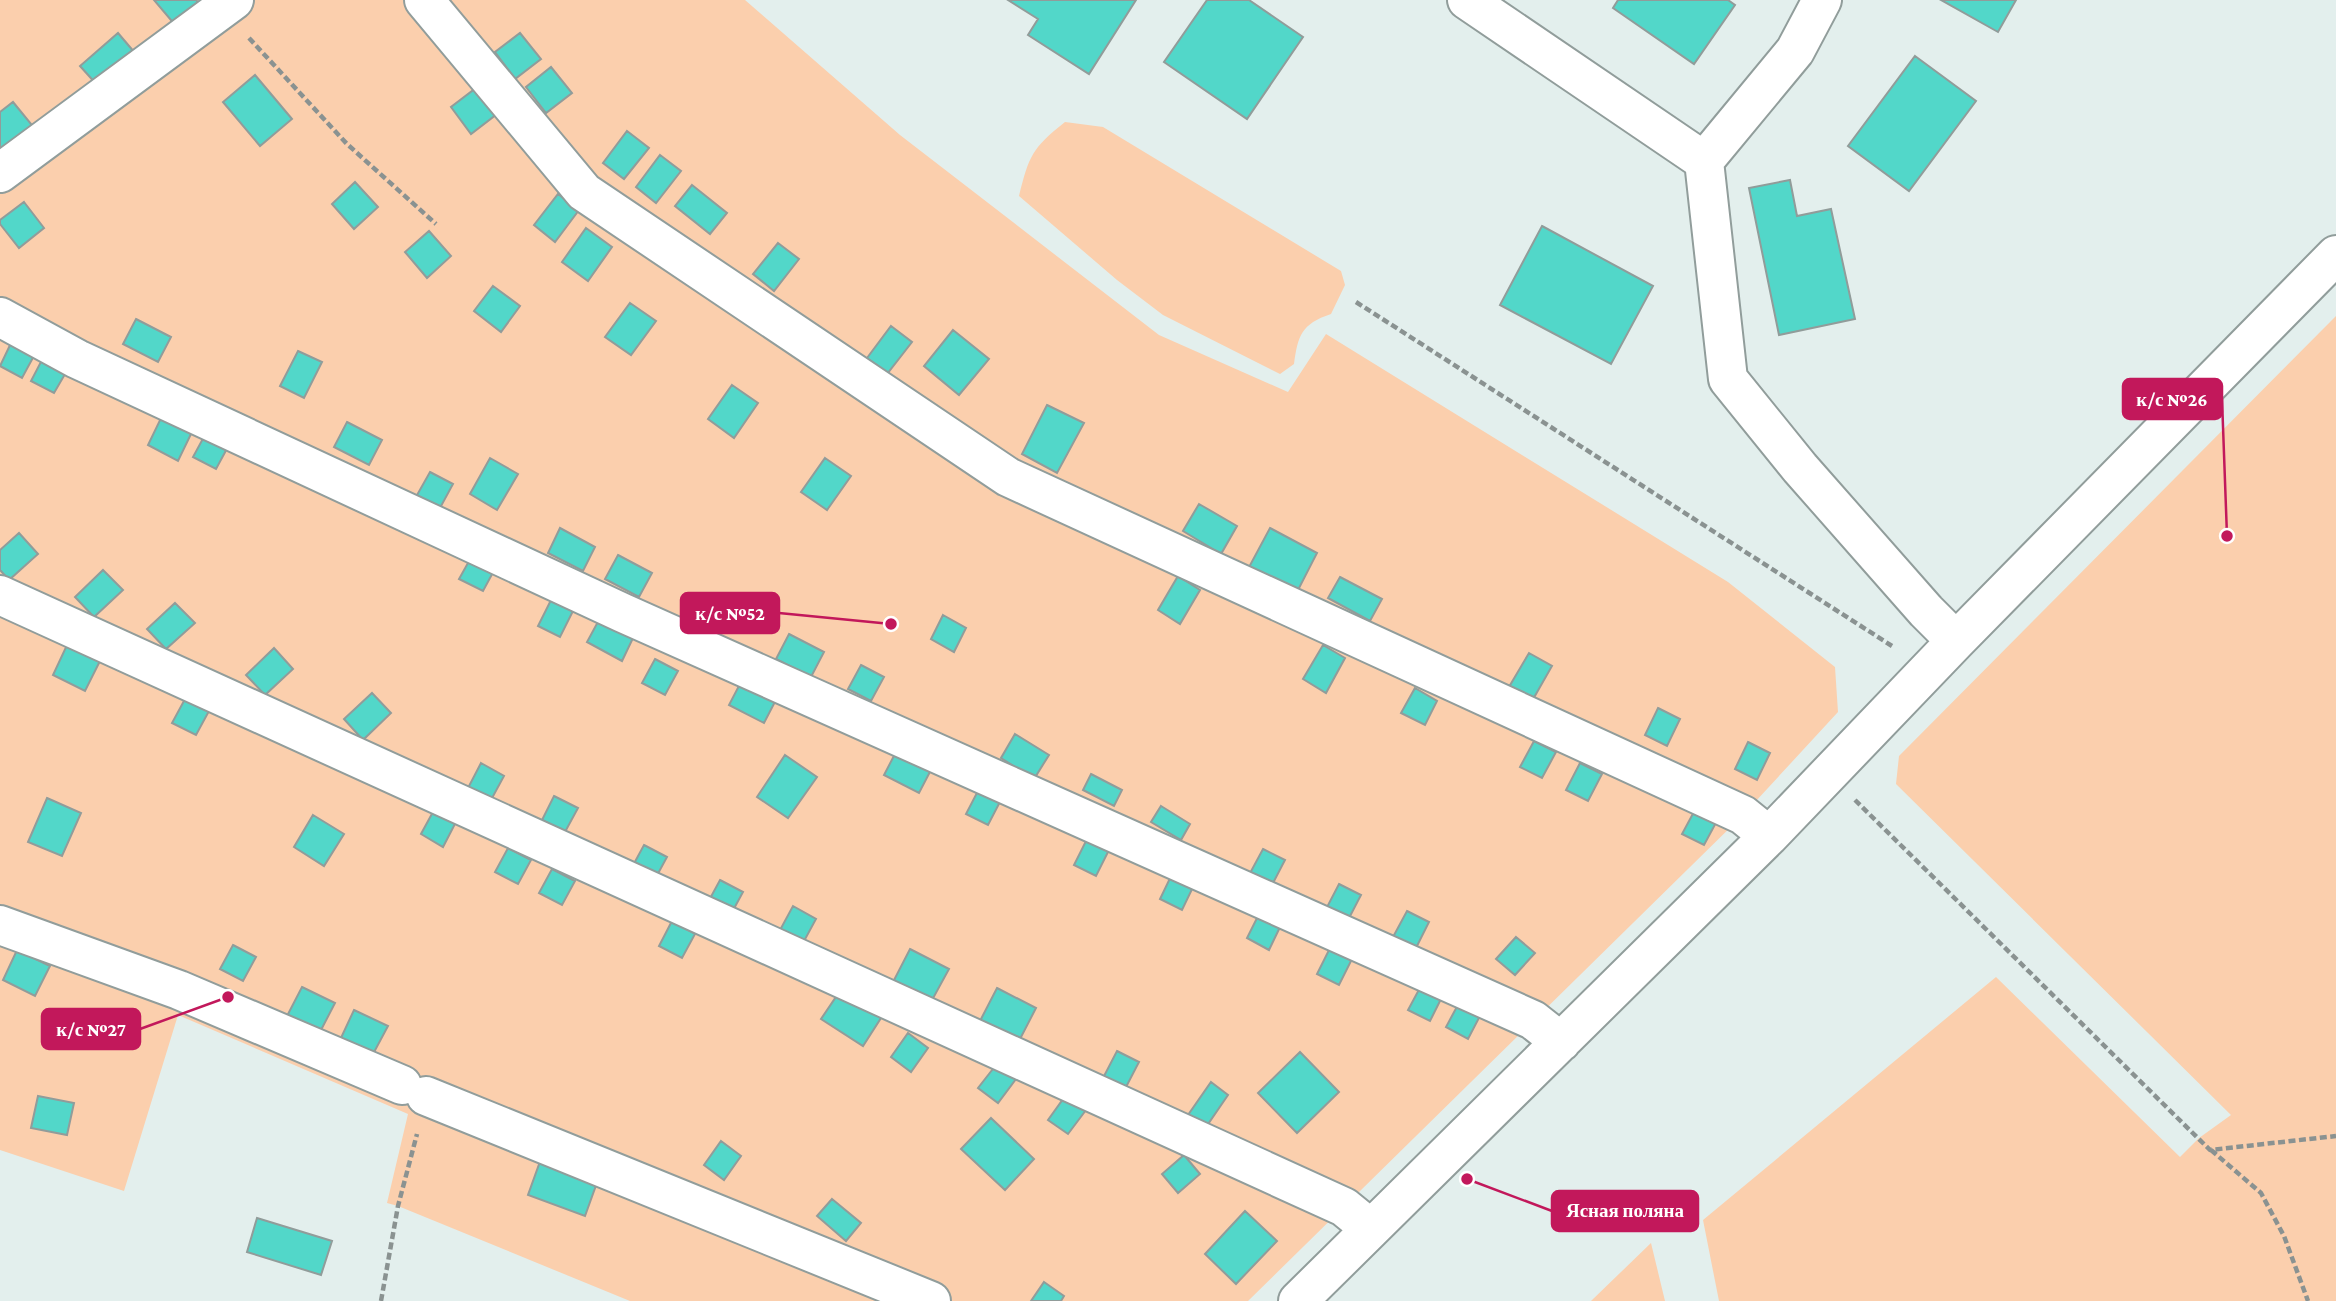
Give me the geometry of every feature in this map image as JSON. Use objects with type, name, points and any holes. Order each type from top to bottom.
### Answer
[{"type":"street","points":[[424,0],[584,192],[1008,477],[1743,816],[1769,836]]},
{"type":"street","points":[[1467,0],[1704,161]]},
{"type":"street","points":[[1822,0],[1796,51],[1704,161],[1728,379],[1800,468],[1926,611],[1956,641]]},
{"type":"street","points":[[0,173],[228,4]]},
{"type":"street","points":[[1298,1301],[1769,836],[1956,641],[2336,255]]},
{"type":"street","points":[[0,317],[78,359],[623,612],[1533,1020],[1561,1042]]},
{"type":"street","points":[[0,595],[1345,1207],[1371,1228]]},
{"type":"street","points":[[0,925],[179,990],[414,1090],[931,1301]]},
{"type":"path","points":[[228,4],[347,144],[436,224]]},
{"type":"path","points":[[1356,302],[1892,646]]},
{"type":"path","points":[[1828,776],[2210,1150],[2261,1193],[2284,1236],[2308,1301]]},
{"type":"path","points":[[381,1301],[398,1206],[414,1090]]},
{"type":"path","points":[[2210,1150],[2336,1136]]},
{"type":"shaded area","points":[[0,0],[745,0],[900,135],[1159,335],[1288,392],[1326,334],[1728,582],[1835,667],[1838,712],[1743,815],[1248,1301],[630,1301],[387,1203],[408,1114],[178,1015],[124,1191],[0,1150]]},
{"type":"shaded area","points":[[1065,122],[1103,127],[1341,271],[1345,285],[1331,314],[1313,322],[1303,332],[1294,364],[1280,374],[1163,315],[1117,280],[1019,196],[1033,154],[1045,139]]},
{"type":"shaded area","points":[[2336,316],[2336,1301],[1719,1301],[1703,1220],[1996,977],[2180,1157],[2199,1138],[2231,1115],[1896,784],[1899,756]]},
{"type":"shaded area","points":[[1651,1243],[1665,1301],[1591,1301]]},
{"type":"building","points":[[154,0],[196,0],[200,4],[176,26]]},
{"type":"building","points":[[1008,0],[1136,0],[1089,74],[1028,35],[1038,19]]},
{"type":"building","points":[[1207,0],[1249,0],[1303,37],[1247,119],[1164,62]]},
{"type":"building","points":[[1618,0],[1728,0],[1735,5],[1694,64],[1613,8]]},
{"type":"building","points":[[1941,0],[2016,0],[1998,32]]},
{"type":"building","points":[[118,33],[135,53],[98,86],[80,66]]},
{"type":"building","points":[[520,33],[541,59],[515,79],[495,52]]},
{"type":"building","points":[[1915,56],[1976,101],[1909,191],[1848,146]]},
{"type":"building","points":[[551,67],[572,93],[546,113],[526,87]]},
{"type":"building","points":[[255,75],[292,119],[260,146],[223,102]]},
{"type":"building","points":[[476,88],[497,114],[471,134],[451,107]]},
{"type":"building","points":[[13,102],[36,130],[0,159],[0,112]]},
{"type":"building","points":[[627,131],[649,148],[624,179],[603,163]]},
{"type":"building","points":[[660,155],[681,171],[656,203],[636,187]]},
{"type":"building","points":[[1790,180],[1797,216],[1831,209],[1855,319],[1779,335],[1749,188]]},
{"type":"building","points":[[355,182],[378,207],[354,229],[332,204]]},
{"type":"building","points":[[692,185],[727,213],[710,234],[675,206]]},
{"type":"building","points":[[558,194],[579,210],[555,242],[534,225]]},
{"type":"building","points":[[24,202],[44,228],[19,248],[0,224],[0,220]]},
{"type":"building","points":[[1542,226],[1653,286],[1611,364],[1500,305]]},
{"type":"building","points":[[586,228],[612,247],[588,281],[562,262]]},
{"type":"building","points":[[429,231],[451,256],[427,278],[405,252]]},
{"type":"building","points":[[778,243],[799,259],[774,291],[753,274]]},
{"type":"building","points":[[493,286],[520,306],[501,332],[474,311]]},
{"type":"building","points":[[630,303],[656,321],[631,355],[605,337]]},
{"type":"building","points":[[136,319],[171,337],[158,362],[123,344]]},
{"type":"building","points":[[891,326],[912,342],[887,374],[867,358]]},
{"type":"building","points":[[953,330],[989,359],[959,395],[924,366]]},
{"type":"building","points":[[12,341],[35,354],[22,378],[0,366]]},
{"type":"building","points":[[298,351],[322,362],[304,398],[280,386]]},
{"type":"building","points":[[44,356],[68,369],[54,393],[31,381]]},
{"type":"building","points":[[732,385],[758,403],[734,438],[708,419]]},
{"type":"building","points":[[1047,405],[1084,423],[1057,473],[1022,454]]},
{"type":"building","points":[[162,416],[192,432],[178,461],[148,445]]},
{"type":"building","points":[[347,422],[382,440],[369,465],[334,447]]},
{"type":"building","points":[[206,433],[229,445],[216,469],[193,457]]},
{"type":"building","points":[[490,458],[518,474],[497,510],[470,494]]},
{"type":"building","points":[[825,458],[851,476],[827,510],[801,492]]},
{"type":"building","points":[[430,472],[453,484],[440,508],[417,495]]},
{"type":"building","points":[[1199,504],[1237,526],[1221,554],[1183,531]]},
{"type":"building","points":[[560,528],[595,547],[583,571],[548,553]]},
{"type":"building","points":[[1270,528],[1317,553],[1296,594],[1248,569]]},
{"type":"building","points":[[19,533],[38,554],[9,580],[0,570],[0,550]]},
{"type":"building","points":[[473,554],[496,567],[483,591],[459,579]]},
{"type":"building","points":[[618,555],[652,573],[639,597],[605,579]]},
{"type":"building","points":[[103,570],[123,590],[94,617],[75,597]]},
{"type":"building","points":[[1178,576],[1200,590],[1180,624],[1158,610]]},
{"type":"building","points":[[1340,577],[1382,599],[1370,621],[1328,598]]},
{"type":"building","points":[[709,599],[732,612],[719,636],[696,624]]},
{"type":"building","points":[[551,600],[573,611],[560,637],[538,626]]},
{"type":"building","points":[[175,603],[195,623],[166,649],[147,629]]},
{"type":"building","points":[[943,615],[966,628],[954,652],[931,639]]},
{"type":"building","points":[[600,618],[634,636],[622,661],[587,642]]},
{"type":"building","points":[[789,634],[824,652],[811,677],[776,659]]},
{"type":"building","points":[[67,645],[100,661],[85,691],[53,675]]},
{"type":"building","points":[[1323,645],[1345,658],[1326,693],[1303,679]]},
{"type":"building","points":[[274,648],[293,669],[265,695],[246,675]]},
{"type":"building","points":[[1529,653],[1552,666],[1532,701],[1509,687]]},
{"type":"building","points":[[655,659],[678,671],[665,695],[642,683]]},
{"type":"building","points":[[861,665],[884,677],[871,701],[848,689]]},
{"type":"building","points":[[742,680],[777,698],[764,723],[729,705]]},
{"type":"building","points":[[1415,688],[1437,701],[1425,725],[1401,713]]},
{"type":"building","points":[[372,693],[391,713],[363,740],[344,719]]},
{"type":"building","points":[[185,699],[209,711],[196,735],[172,723]]},
{"type":"building","points":[[1658,708],[1680,719],[1667,746],[1645,735]]},
{"type":"building","points":[[1015,734],[1049,755],[1034,779],[1001,758]]},
{"type":"building","points":[[1534,741],[1556,752],[1542,778],[1520,767]]},
{"type":"building","points":[[1748,742],[1770,753],[1757,780],[1735,769]]},
{"type":"building","points":[[897,750],[932,768],[919,793],[884,775]]},
{"type":"building","points":[[785,755],[817,777],[788,818],[757,797]]},
{"type":"building","points":[[481,763],[504,776],[491,800],[468,788]]},
{"type":"building","points":[[1580,763],[1602,774],[1588,801],[1566,790]]},
{"type":"building","points":[[1091,774],[1122,790],[1114,806],[1083,790]]},
{"type":"building","points":[[980,787],[1002,798],[988,825],[966,814]]},
{"type":"building","points":[[554,796],[578,808],[565,832],[542,820]]},
{"type":"building","points":[[47,798],[81,813],[62,856],[28,842]]},
{"type":"building","points":[[1161,806],[1190,824],[1181,840],[1151,822]]},
{"type":"building","points":[[1696,808],[1718,819],[1704,845],[1682,834]]},
{"type":"building","points":[[434,810],[456,822],[443,847],[421,834]]},
{"type":"building","points":[[313,815],[344,834],[324,866],[294,847]]},
{"type":"building","points":[[1087,839],[1109,850],[1096,876],[1074,865]]},
{"type":"building","points":[[644,845],[667,857],[654,881],[631,869]]},
{"type":"building","points":[[508,848],[531,860],[518,884],[495,872]]},
{"type":"building","points":[[1263,849],[1285,860],[1271,887],[1249,875]]},
{"type":"building","points":[[552,869],[575,881],[562,905],[539,893]]},
{"type":"building","points":[[1173,872],[1195,883],[1182,910],[1160,899]]},
{"type":"building","points":[[720,880],[743,892],[730,916],[707,904]]},
{"type":"building","points":[[1339,884],[1361,895],[1347,922],[1325,911]]},
{"type":"building","points":[[793,906],[816,919],[803,943],[780,930]]},
{"type":"building","points":[[1407,911],[1429,922],[1416,948],[1393,937]]},
{"type":"building","points":[[1260,912],[1282,923],[1269,950],[1247,938]]},
{"type":"building","points":[[672,921],[695,934],[682,958],[659,946]]},
{"type":"building","points":[[1516,937],[1535,953],[1515,975],[1496,959]]},
{"type":"building","points":[[233,945],[256,957],[243,981],[220,969]]},
{"type":"building","points":[[1330,948],[1352,959],[1339,985],[1317,974]]},
{"type":"building","points":[[910,949],[949,969],[931,1002],[893,982]]},
{"type":"building","points":[[17,950],[50,966],[35,996],[3,980]]},
{"type":"building","points":[[1422,984],[1443,995],[1430,1021],[1408,1010]]},
{"type":"building","points":[[302,987],[335,1003],[320,1032],[287,1016]]},
{"type":"building","points":[[997,988],[1036,1008],[1019,1041],[980,1021]]},
{"type":"building","points":[[840,991],[881,1018],[863,1046],[821,1019]]},
{"type":"building","points":[[1460,1001],[1482,1012],[1468,1039],[1446,1027]]},
{"type":"building","points":[[354,1010],[388,1026],[372,1056],[340,1040]]},
{"type":"building","points":[[908,1033],[928,1048],[911,1072],[891,1057]]},
{"type":"building","points":[[1117,1051],[1139,1062],[1125,1089],[1103,1078]]},
{"type":"building","points":[[1300,1052],[1339,1092],[1297,1133],[1258,1093]]},
{"type":"building","points":[[996,1065],[1016,1079],[998,1103],[978,1088]]},
{"type":"building","points":[[1211,1082],[1228,1095],[1206,1127],[1188,1115]]},
{"type":"building","points":[[1066,1095],[1086,1110],[1068,1134],[1048,1120]]},
{"type":"building","points":[[38,1096],[74,1103],[67,1135],[31,1128]]},
{"type":"building","points":[[991,1118],[1034,1159],[1005,1190],[961,1149]]},
{"type":"building","points":[[721,1141],[741,1156],[724,1180],[704,1165]]},
{"type":"building","points":[[1184,1155],[1200,1174],[1178,1193],[1162,1174]]},
{"type":"building","points":[[542,1156],[599,1177],[585,1216],[528,1195]]},
{"type":"building","points":[[832,1199],[861,1223],[846,1241],[817,1216]]},
{"type":"building","points":[[1245,1211],[1277,1241],[1236,1284],[1205,1254]]},
{"type":"building","points":[[257,1218],[332,1241],[321,1275],[247,1252]]},
{"type":"building","points":[[1044,1282],[1064,1296],[1061,1301],[1031,1301]]},
{"type":"place","name":"к/с №26","points":[[2227,536]]},
{"type":"place","name":"к/с №52","points":[[891,624]]},
{"type":"place","name":"к/с №27","points":[[228,997]]},
{"type":"place","name":"Ясная поляна","points":[[1467,1179]]}]
